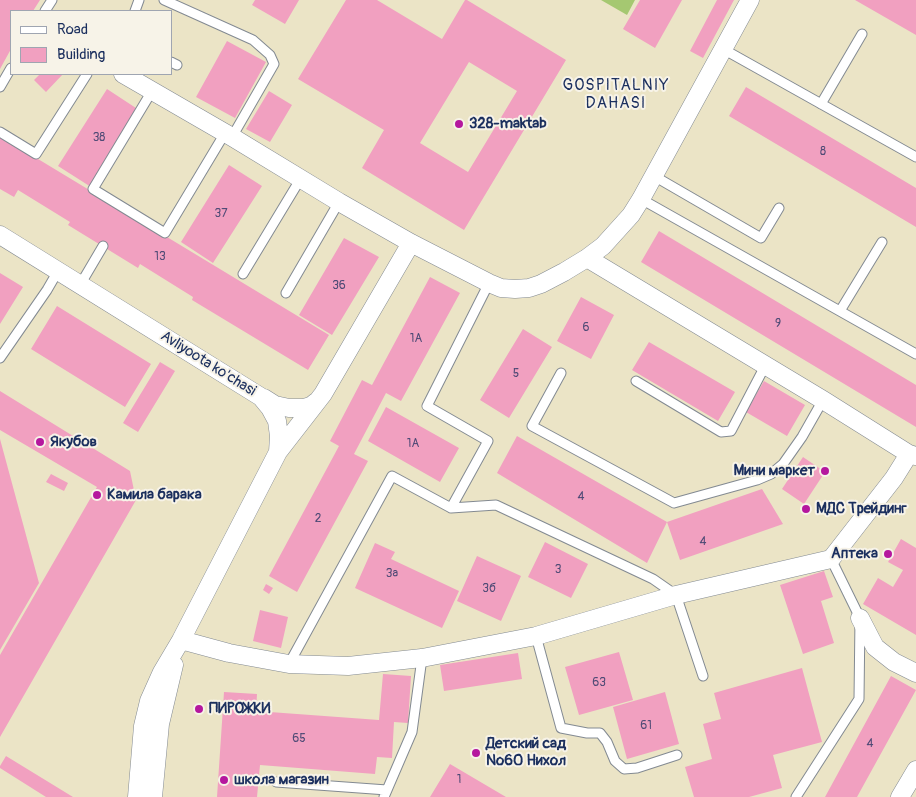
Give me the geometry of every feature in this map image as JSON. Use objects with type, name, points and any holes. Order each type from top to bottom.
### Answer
[{"type":"street","points":[[125,75],[411,243],[501,288],[529,288],[541,284],[587,258],[603,246],[630,215],[642,199],[750,0]]},
{"type":"street","name":"Avliyoota ko'chasi","points":[[0,235],[261,397],[270,408],[277,422],[279,436],[278,452],[181,640],[162,672],[146,708],[137,797]]},
{"type":"street","points":[[278,452],[323,394],[411,243]]},
{"type":"street","points":[[181,640],[229,653],[289,664],[348,666],[422,658],[536,636],[676,595],[831,559],[912,455],[587,258]]},
{"type":"street","points":[[261,397],[275,405],[289,408],[304,408],[316,402]]},
{"type":"street","points":[[860,618],[875,647],[894,662],[916,672]]},
{"type":"street","name":"Avliyoota ko'chasi","points":[[153,797],[160,724],[181,640]]},
{"type":"street","points":[[900,797],[916,770]]},
{"type":"lane","points":[[152,91],[93,189],[124,210],[164,232],[274,64],[270,55],[253,40],[164,0]]},
{"type":"lane","points":[[821,104],[862,34]]},
{"type":"lane","points":[[723,49],[916,157]]},
{"type":"lane","points":[[0,87],[10,70]]},
{"type":"lane","points":[[0,132],[36,154],[86,75]]},
{"type":"lane","points":[[654,176],[761,238],[779,208]]},
{"type":"lane","points":[[243,274],[301,178]]},
{"type":"lane","points":[[642,199],[916,354]]},
{"type":"lane","points":[[286,293],[339,202]]},
{"type":"lane","points":[[840,311],[882,242]]},
{"type":"lane","points":[[80,285],[103,246]]},
{"type":"lane","points":[[0,358],[48,290],[58,271]]},
{"type":"lane","points":[[452,508],[488,442],[427,406],[489,283]]},
{"type":"lane","points":[[636,381],[721,432],[731,432],[765,366]]},
{"type":"lane","points":[[561,373],[532,426],[674,503],[757,480],[771,474],[783,464],[802,437],[823,400]]},
{"type":"lane","points":[[289,664],[392,476],[452,508],[496,505],[652,579],[676,595],[703,676]]},
{"type":"lane","points":[[796,797],[859,699],[860,618],[831,559]]},
{"type":"lane","points":[[536,636],[560,728],[587,733],[600,733],[607,742],[615,761],[624,769],[637,768],[676,755]]},
{"type":"lane","points":[[276,782],[386,793],[412,732],[422,658]]},
{"type":"green space","points":[[601,0],[635,0],[627,15]]},
{"type":"building","points":[[0,0],[40,0],[34,10],[10,10],[10,51],[0,69]]},
{"type":"building","points":[[255,0],[299,0],[285,24],[252,5]]},
{"type":"building","points":[[346,0],[377,0],[442,39],[465,0],[467,0],[566,60],[464,230],[362,168],[384,130],[298,79]],"holes":[[[469,62],[517,91],[468,172],[420,143]]]},
{"type":"building","points":[[640,0],[682,0],[655,48],[623,29]]},
{"type":"building","points":[[717,0],[734,0],[703,58],[690,51]]},
{"type":"building","points":[[855,0],[916,0],[916,35]]},
{"type":"building","points":[[227,41],[266,62],[235,118],[196,97]]},
{"type":"building","points":[[39,75],[62,75],[46,92],[34,80]]},
{"type":"building","points":[[746,87],[916,188],[916,227],[729,116]]},
{"type":"building","points":[[107,89],[139,110],[91,187],[58,166]]},
{"type":"building","points":[[269,91],[292,105],[270,142],[246,129]]},
{"type":"building","points":[[0,136],[329,335],[308,370],[192,300],[193,297],[140,264],[138,268],[68,225],[70,222],[18,190],[14,197],[0,189]]},
{"type":"building","points":[[229,165],[262,186],[213,263],[181,242]]},
{"type":"building","points":[[659,231],[916,385],[916,427],[641,262]]},
{"type":"building","points":[[344,238],[379,257],[332,335],[299,315]]},
{"type":"building","points":[[0,273],[23,287],[0,324]]},
{"type":"building","points":[[430,277],[460,293],[401,401],[386,393],[354,454],[368,461],[297,592],[269,576],[339,446],[330,441],[362,380],[372,385]]},
{"type":"building","points":[[581,297],[614,315],[591,359],[557,341]]},
{"type":"building","points":[[57,306],[151,364],[125,407],[31,349]]},
{"type":"building","points":[[523,329],[552,347],[509,418],[480,400]]},
{"type":"building","points":[[649,342],[735,392],[718,421],[632,370]]},
{"type":"building","points":[[160,362],[175,371],[138,432],[123,423]]},
{"type":"building","points":[[764,381],[805,405],[787,436],[746,412]]},
{"type":"building","points":[[0,391],[130,471],[136,500],[0,737],[0,655],[97,487],[0,430]]},
{"type":"building","points":[[386,407],[459,448],[440,482],[368,441]]},
{"type":"building","points":[[517,436],[667,522],[647,563],[497,473]]},
{"type":"building","points":[[0,439],[39,583],[0,650]]},
{"type":"building","points":[[803,457],[825,472],[804,504],[782,489]]},
{"type":"building","points":[[51,474],[68,483],[64,491],[46,482]]},
{"type":"building","points":[[762,489],[783,524],[680,560],[667,522]]},
{"type":"building","points":[[901,539],[916,548],[916,635],[863,604],[878,578],[893,587],[903,570],[888,562]]},
{"type":"building","points":[[545,542],[588,564],[571,598],[528,577]]},
{"type":"building","points":[[375,543],[395,552],[391,559],[459,591],[442,628],[355,588]]},
{"type":"building","points":[[477,556],[521,576],[501,621],[457,601]]},
{"type":"building","points":[[824,571],[833,597],[821,601],[834,643],[803,654],[780,585]]},
{"type":"building","points":[[266,584],[273,588],[269,594],[263,590]]},
{"type":"building","points":[[260,610],[288,617],[281,648],[253,641]]},
{"type":"building","points":[[619,652],[633,700],[579,715],[565,667]]},
{"type":"building","points":[[518,653],[522,679],[444,691],[440,665]]},
{"type":"building","points":[[802,668],[822,742],[773,755],[782,788],[749,797],[694,797],[685,767],[712,759],[703,724],[721,719],[714,693]]},
{"type":"building","points":[[383,674],[411,676],[408,723],[394,722],[392,758],[377,757],[375,774],[260,765],[257,797],[217,797],[224,692],[257,694],[256,711],[379,720]]},
{"type":"building","points":[[891,676],[916,690],[857,797],[825,797]]},
{"type":"building","points":[[665,692],[679,744],[627,759],[613,707]]},
{"type":"building","points":[[6,756],[73,797],[46,797],[0,768]]},
{"type":"building","points":[[450,764],[506,797],[430,797]]},
{"type":"place","name":"328-maktab","points":[[459,124]]},
{"type":"place","name":"Якубов","points":[[40,442]]},
{"type":"place","name":"Мини маркет","points":[[825,471]]},
{"type":"place","name":"Камила барака","points":[[97,495]]},
{"type":"place","name":"МДС Трейдинг","points":[[806,509]]},
{"type":"place","name":"Аптека","points":[[888,554]]},
{"type":"place","name":"ПИРОЖКИ","points":[[199,709]]},
{"type":"place","name":"Детский сад №60 Нихол","points":[[476,753]]},
{"type":"place","name":"школа магазин","points":[[224,780]]},
{"type":"district","name":"GOSPITALNIY DAHASI","points":[[616,95]]}]
